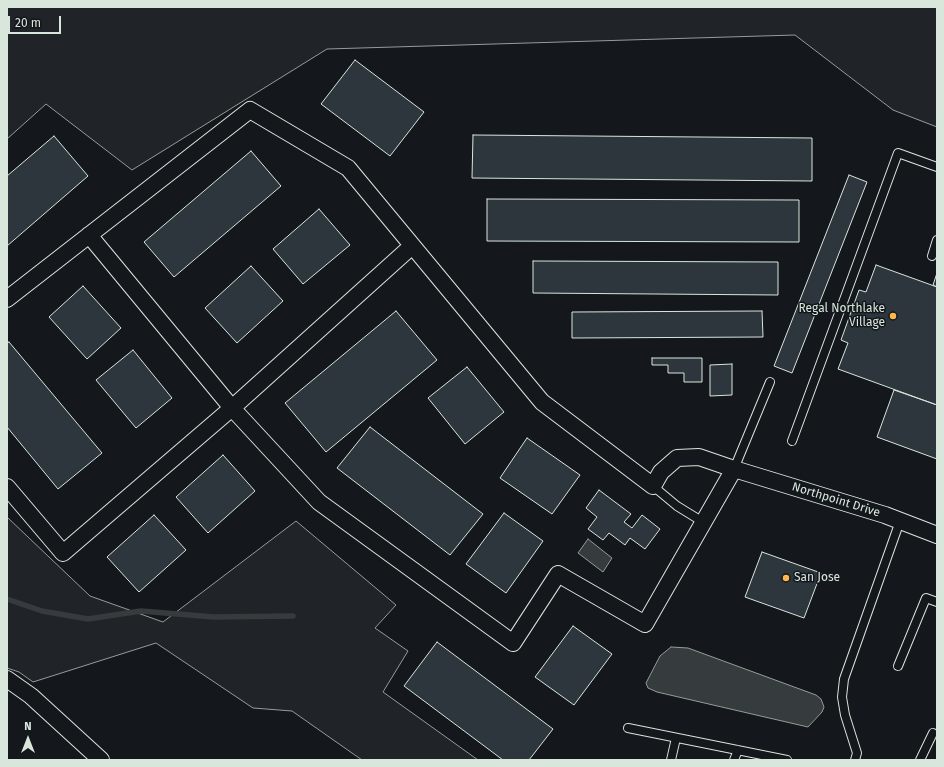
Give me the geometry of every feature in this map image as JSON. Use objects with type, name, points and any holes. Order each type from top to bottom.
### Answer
[{"type":"street","points":[[7,299],[250,110],[348,168],[542,402],[653,486]]},
{"type":"street","points":[[89,235],[232,408],[319,502],[514,643],[558,574],[645,624],[734,469]]},
{"type":"street","points":[[7,487],[63,553],[232,408],[412,246]]},
{"type":"street","name":"Northpoint Drive","points":[[653,486],[661,472],[677,458],[699,457],[886,515],[937,535]]},
{"type":"street","points":[[7,679],[31,696],[102,760]]},
{"type":"lane","points":[[792,441],[898,153],[937,167]]},
{"type":"lane","points":[[932,256],[937,240]]},
{"type":"lane","points":[[734,469],[770,382]]},
{"type":"lane","points":[[653,486],[677,506],[703,522]]},
{"type":"lane","points":[[855,760],[857,753],[845,715],[842,698],[844,679],[900,521]]},
{"type":"lane","points":[[898,666],[926,598],[937,602]]},
{"type":"lane","points":[[628,728],[788,760]]},
{"type":"lane","points":[[920,760],[933,733]]},
{"type":"lane","points":[[671,760],[676,738]]},
{"type":"lane","points":[[734,760],[738,750]]},
{"type":"shaded area","points":[[7,7],[937,7],[937,127],[893,110],[795,35],[327,49],[132,170],[46,104],[7,139]]},
{"type":"shaded area","points":[[7,517],[90,596],[163,622],[296,521],[396,605],[375,628],[408,651],[383,692],[478,760],[362,760],[292,711],[253,708],[156,643],[33,682],[19,672],[7,668]]},
{"type":"shaded area","points":[[588,539],[612,558],[603,572],[578,553]]},
{"type":"shaded area","points":[[671,647],[688,648],[816,695],[821,699],[824,707],[822,712],[808,727],[657,692],[648,688],[646,683],[660,656]]},
{"type":"building","points":[[355,60],[424,112],[390,156],[321,104]]},
{"type":"building","points":[[473,135],[812,138],[812,181],[472,178]]},
{"type":"building","points":[[54,136],[88,176],[7,246],[7,176]]},
{"type":"building","points":[[251,151],[281,186],[174,277],[144,242]]},
{"type":"building","points":[[849,175],[867,182],[792,373],[774,366]]},
{"type":"building","points":[[487,199],[799,200],[799,242],[487,241]]},
{"type":"building","points":[[319,209],[350,245],[303,284],[273,249]]},
{"type":"building","points":[[533,261],[778,262],[778,295],[533,293]]},
{"type":"building","name":"Regal Northlake Village","points":[[876,265],[937,287],[937,405],[838,369],[848,343],[841,340],[859,290],[866,292]]},
{"type":"building","points":[[251,266],[283,301],[237,343],[205,308]]},
{"type":"building","points":[[937,273],[937,287],[933,285]]},
{"type":"building","points":[[83,286],[121,328],[87,359],[49,317]]},
{"type":"building","points":[[396,311],[437,360],[326,452],[285,403]]},
{"type":"building","points":[[762,311],[763,337],[572,338],[572,312]]},
{"type":"building","points":[[9,342],[102,453],[58,489],[7,427],[7,343]]},
{"type":"building","points":[[133,350],[172,398],[136,428],[96,380]]},
{"type":"building","points":[[652,358],[702,358],[702,382],[684,382],[684,373],[668,373],[668,365],[652,365]]},
{"type":"building","points":[[732,364],[732,395],[710,396],[710,365]]},
{"type":"building","points":[[467,367],[504,412],[465,444],[428,398]]},
{"type":"building","points":[[894,390],[937,405],[937,459],[877,437]]},
{"type":"building","points":[[370,427],[483,514],[450,555],[337,468]]},
{"type":"building","points":[[527,438],[580,475],[552,514],[500,478]]},
{"type":"building","points":[[223,455],[255,491],[208,533],[176,497]]},
{"type":"building","points":[[599,490],[631,514],[624,522],[632,528],[642,515],[660,529],[645,549],[630,538],[625,545],[609,533],[603,540],[588,529],[597,517],[586,508]]},
{"type":"building","points":[[504,513],[543,541],[506,593],[466,564]]},
{"type":"building","points":[[154,515],[186,550],[139,592],[107,557]]},
{"type":"building","points":[[762,552],[821,573],[804,618],[745,597]]},
{"type":"building","points":[[573,626],[612,654],[574,705],[535,677]]},
{"type":"building","points":[[437,642],[553,729],[529,760],[503,760],[404,686]]},
{"type":"waterway","points":[[7,599],[42,611],[88,619],[141,611],[214,617],[293,616]]},
{"type":"place","name":"Regal Northlake Village","points":[[893,316]]},
{"type":"place","name":"San Jose","points":[[786,578]]}]
